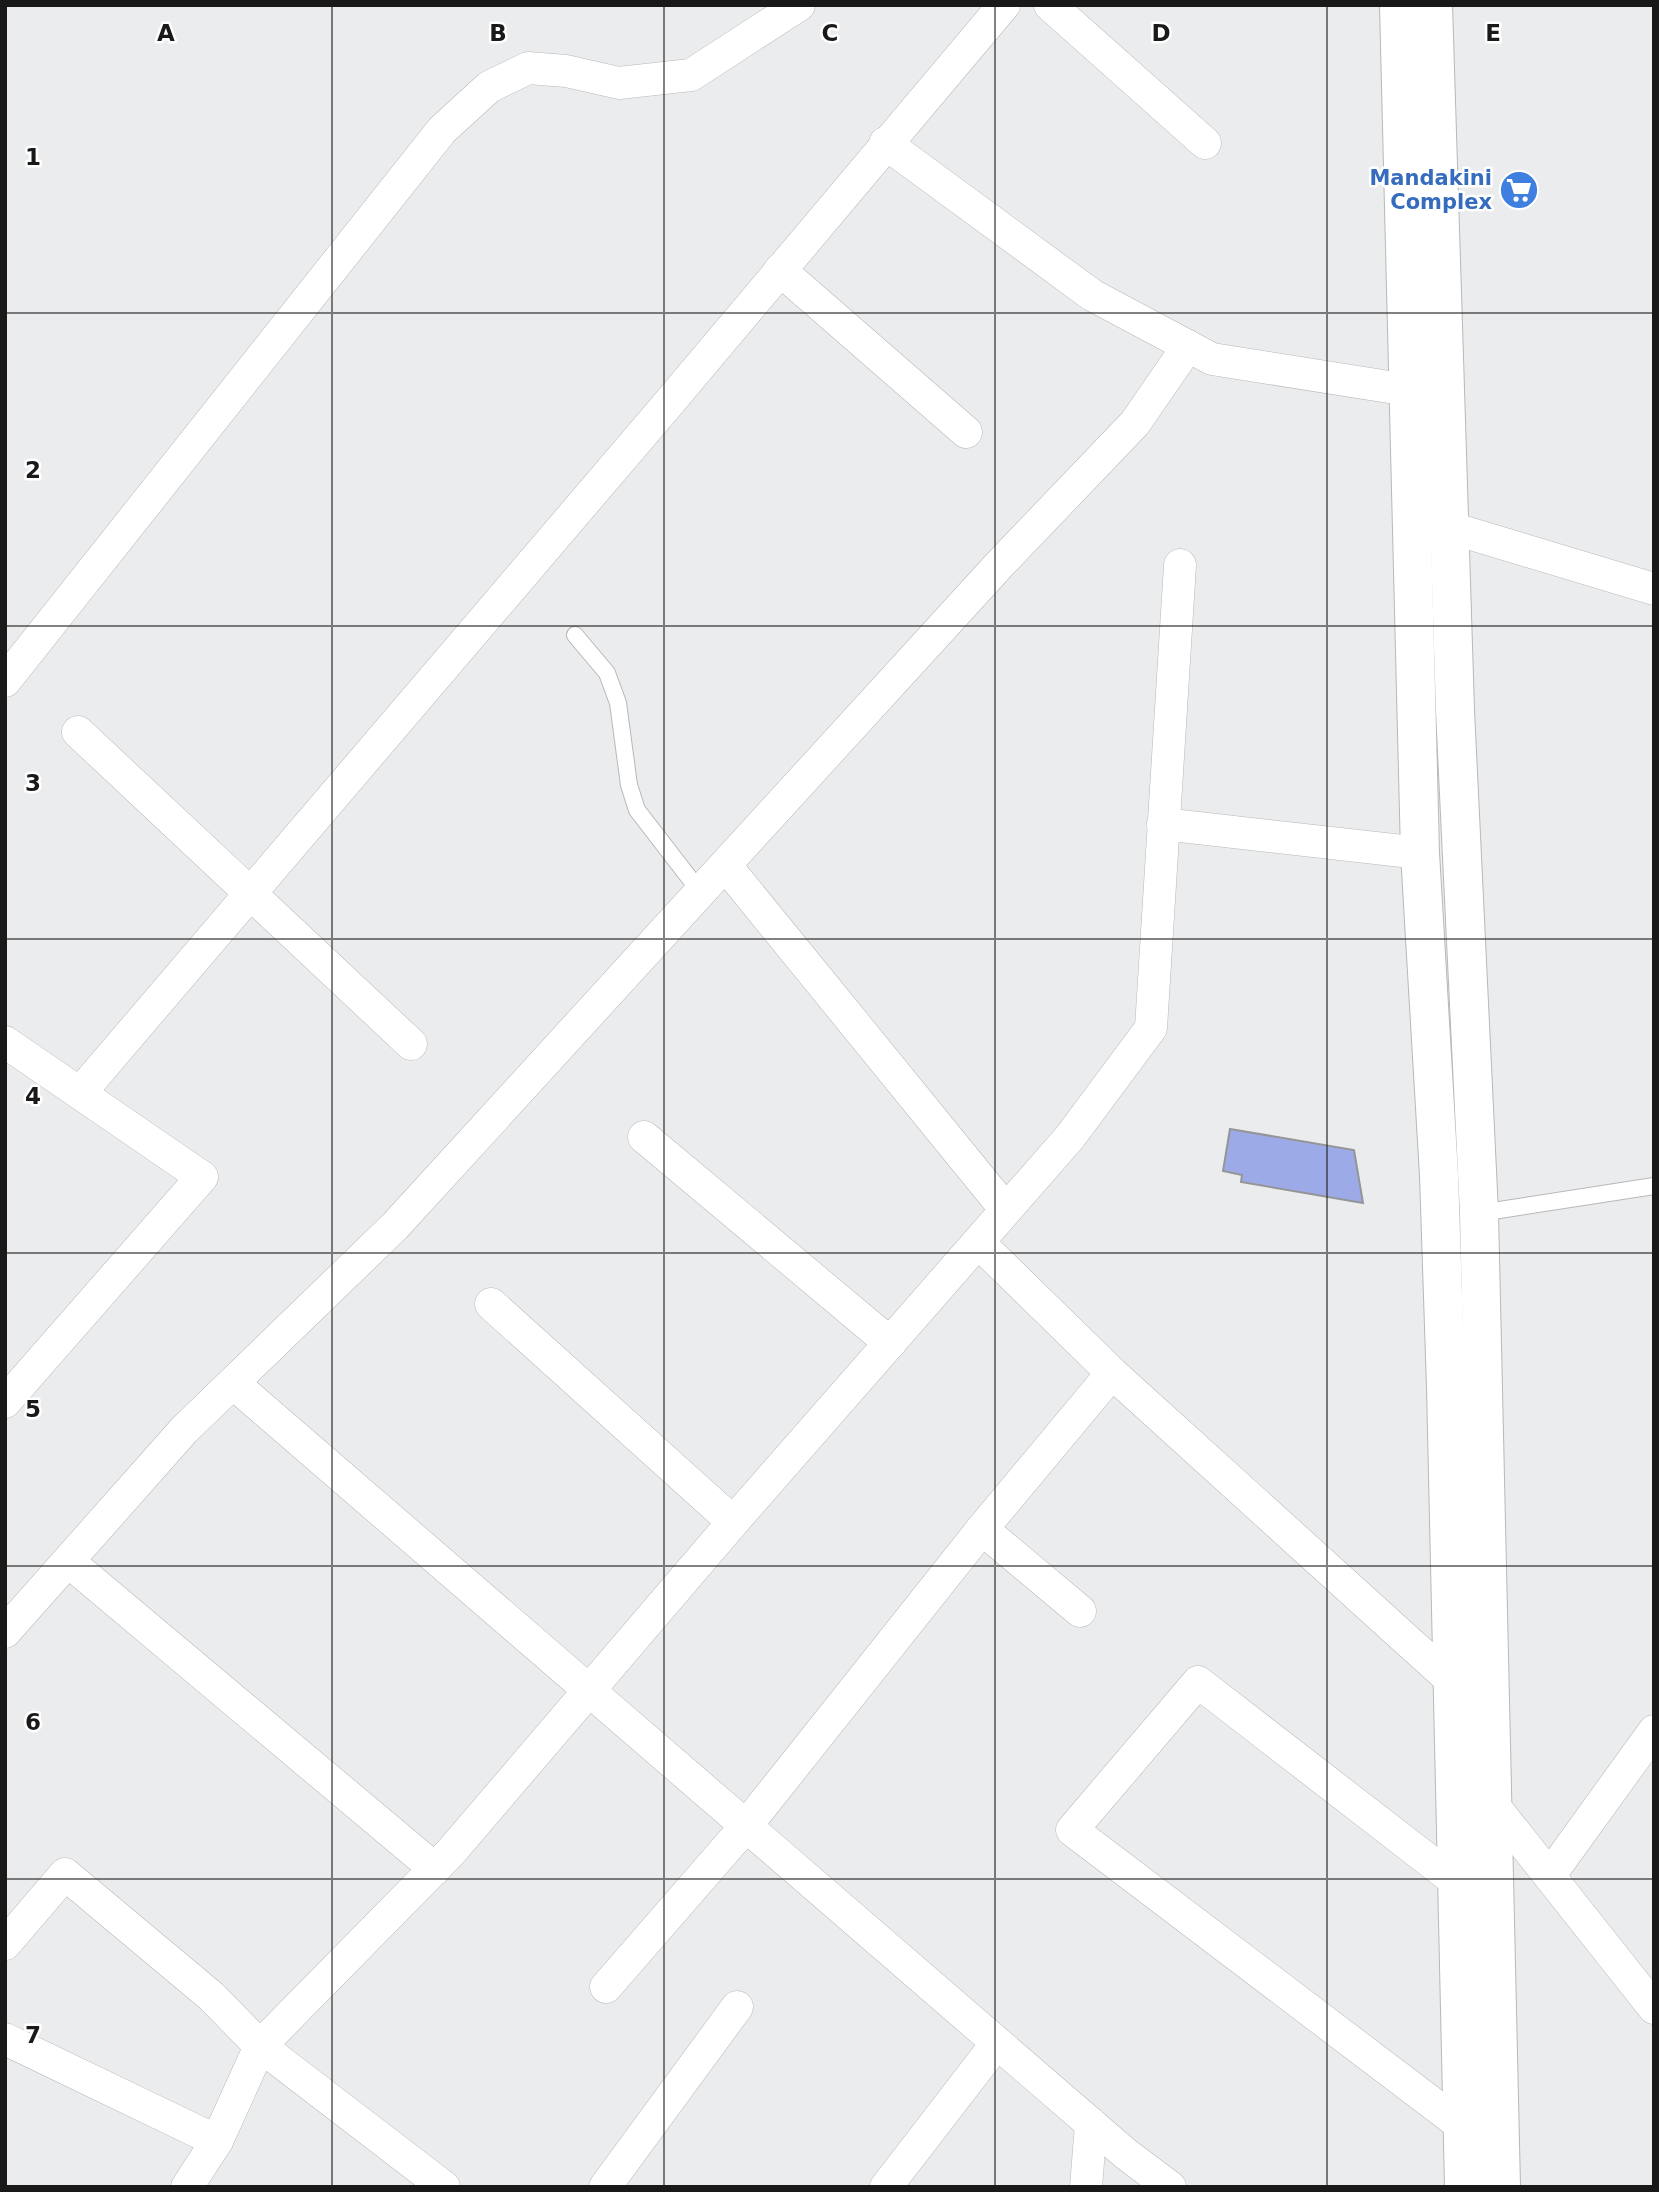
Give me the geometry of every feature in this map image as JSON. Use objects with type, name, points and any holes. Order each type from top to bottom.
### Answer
[{"type":"main road","points":[[1399,5],[1420,853],[1439,1175],[1464,2187]]},
{"type":"main road","points":[[1433,5],[1455,723],[1479,1213],[1502,2187]]},
{"type":"street","points":[[5,681],[442,130],[489,87],[528,68],[566,71],[619,83],[691,75],[799,5]]},
{"type":"street","points":[[79,1093],[1004,5]]},
{"type":"street","points":[[1050,5],[1205,143]]},
{"type":"street","points":[[885,143],[1092,295],[1212,359],[1408,390]]},
{"type":"street","points":[[780,270],[966,432]]},
{"type":"street","points":[[5,1632],[184,1430],[395,1226],[1000,564],[1135,423],[1188,346]]},
{"type":"street","points":[[1448,527],[1654,589]]},
{"type":"street","points":[[187,2187],[217,2141],[260,2046],[435,1869],[733,1522],[1070,1137],[1152,1028],[1180,565]]},
{"type":"street","points":[[78,732],[411,1044]]},
{"type":"street","points":[[1163,824],[1420,853]]},
{"type":"street","points":[[726,866],[1006,1210]]},
{"type":"street","points":[[5,1042],[202,1177],[5,1402]]},
{"type":"street","points":[[644,1137],[890,1343]]},
{"type":"street","points":[[978,1241],[1112,1373],[1452,1681]]},
{"type":"street","points":[[491,1304],[733,1522]]},
{"type":"street","points":[[606,1987],[746,1826],[982,1529],[1112,1373]]},
{"type":"street","points":[[233,1383],[1091,2124],[1170,2187]]},
{"type":"street","points":[[982,1529],[1080,1611]]},
{"type":"street","points":[[68,1561],[435,1869]]},
{"type":"street","points":[[1458,1883],[1198,1682],[1072,1830],[1461,2125]]},
{"type":"street","points":[[1550,1875],[1654,1731]]},
{"type":"street","points":[[1494,1806],[1654,2008]]},
{"type":"street","points":[[5,1944],[65,1874],[211,1996],[260,2046],[444,2187]]},
{"type":"street","points":[[605,2187],[737,2007]]},
{"type":"street","points":[[5,2039],[217,2141]]},
{"type":"street","points":[[886,2187],[998,2043]]},
{"type":"street","points":[[1086,2187],[1091,2124]]},
{"type":"lane","points":[[575,635],[607,673],[618,702],[629,785],[637,810],[701,892]]},
{"type":"lane","points":[[1479,1213],[1654,1186]]},
{"type":"building","points":[[1230,1129],[1354,1150],[1363,1203],[1241,1182],[1242,1175],[1223,1171]]},
{"type":"place","name":"Mandakini Complex","points":[[1519,190]]}]
